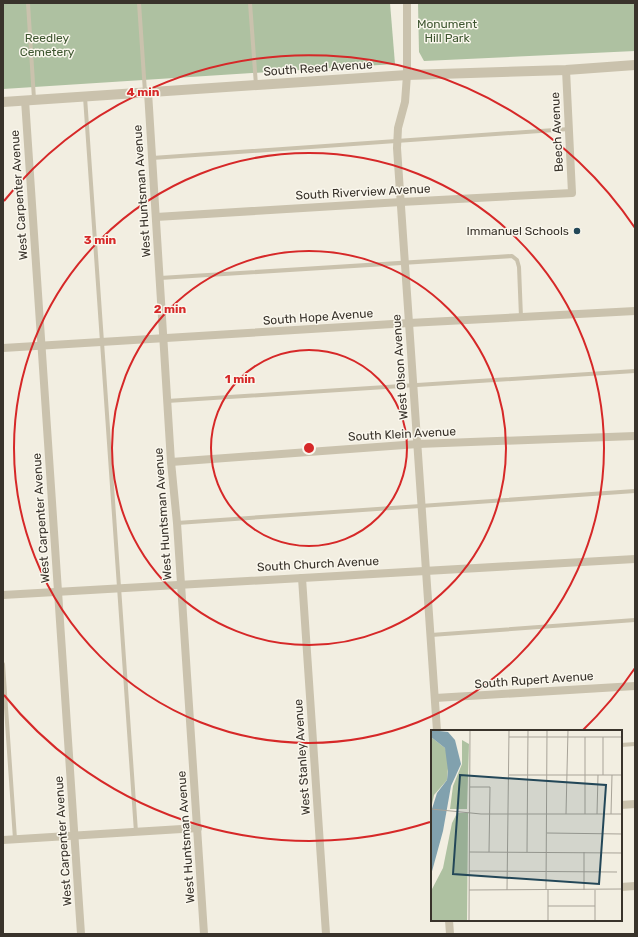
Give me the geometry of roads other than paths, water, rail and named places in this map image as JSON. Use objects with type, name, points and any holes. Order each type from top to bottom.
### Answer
[{"type":"street","name":"West Olson Avenue","points":[[406,3],[407,75],[405,102],[398,128],[397,140],[437,730]]},
{"type":"street","name":"South Reed Avenue","points":[[3,102],[407,75],[566,70],[635,65]]},
{"type":"street","name":"Beech Avenue","points":[[566,70],[572,193]]},
{"type":"street","name":"West Huntsman Avenue","points":[[146,92],[152,158],[171,462],[177,522],[204,934]]},
{"type":"street","name":"West Carpenter Avenue","points":[[29,100],[42,345],[81,934]]},
{"type":"street","name":"South Riverview Avenue","points":[[156,217],[572,193]]},
{"type":"street","name":"South Hope Avenue","points":[[3,348],[409,323],[635,311]]},
{"type":"street","name":"South Klein Avenue","points":[[171,462],[418,444],[635,436]]},
{"type":"street","name":"South Church Avenue","points":[[3,595],[635,559]]},
{"type":"street","name":"West Stanley Avenue","points":[[302,578],[326,934]]},
{"type":"street","name":"South Rupert Avenue","points":[[435,698],[635,686]]},
{"type":"street","points":[[622,805],[635,804]]},
{"type":"street","points":[[3,840],[198,828]]},
{"type":"street","points":[[622,886],[635,886]]},
{"type":"street","points":[[449,921],[450,934]]},
{"type":"lane","points":[[28,3],[29,100]]},
{"type":"lane","points":[[139,3],[146,92]]},
{"type":"lane","points":[[250,3],[256,85]]},
{"type":"lane","points":[[85,96],[136,833]]},
{"type":"lane","points":[[152,158],[569,129]]},
{"type":"lane","points":[[160,278],[512,256],[517,260],[519,267],[521,317]]},
{"type":"lane","points":[[167,401],[635,371]]},
{"type":"lane","points":[[177,522],[422,507],[635,491]]},
{"type":"lane","points":[[431,635],[635,620]]},
{"type":"lane","points":[[3,664],[15,839]]},
{"type":"lane","points":[[622,745],[635,744]]},
{"type":"place","name":"Immanuel Schools","points":[[577,231]]},
{"type":"park label","name":"Monument Hill Park","points":[[447,31]]},
{"type":"park label","name":"Reedley Cemetery","points":[[47,45]]}]
